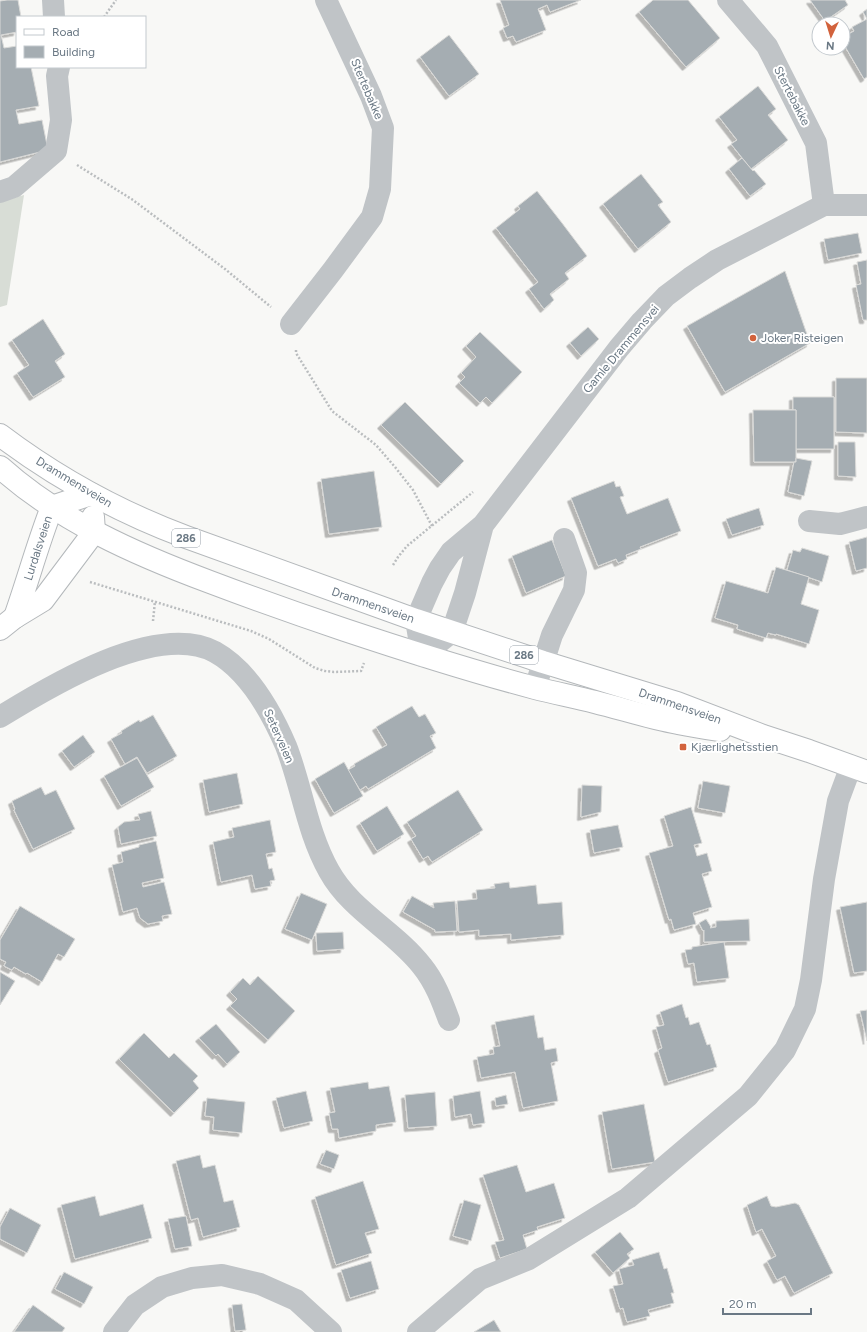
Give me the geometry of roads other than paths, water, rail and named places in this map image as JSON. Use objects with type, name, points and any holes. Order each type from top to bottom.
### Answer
[{"type":"main road","name":"Drammensveien","points":[[0,435],[24,453],[91,494],[155,526],[416,620],[677,704],[763,736],[859,769]]},
{"type":"main road","name":"Drammensveien","points":[[0,467],[18,484],[52,507],[94,532],[146,557],[314,620],[422,656],[535,688],[677,723],[763,736]]},
{"type":"main road","name":"Lurdalsveien","points":[[7,623],[26,586],[34,557],[52,507],[91,494]]},
{"type":"main road","points":[[91,494],[94,532]]},
{"type":"main road","name":"Lurdalsveien","points":[[7,623],[43,600],[94,532]]},
{"type":"street","points":[[52,0],[54,16]]},
{"type":"street","name":"Stertebakke","points":[[291,324],[372,217],[380,189],[383,128],[371,96],[326,0]]},
{"type":"street","name":"Stertebakke","points":[[728,0],[767,46],[816,143],[824,205]]},
{"type":"street","points":[[0,192],[14,187],[56,151],[61,120],[57,76],[59,68]]},
{"type":"street","name":"Gamle Drammensvei","points":[[416,620],[432,584],[451,552],[483,525],[619,348],[666,296],[717,260],[824,205],[867,205]]},
{"type":"street","points":[[809,521],[840,524],[867,517]]},
{"type":"street","name":"Gamle Drammensvei","points":[[452,632],[467,586],[483,525]]},
{"type":"street","points":[[535,688],[552,635],[574,590],[576,573],[564,539]]},
{"type":"street","points":[[416,620],[422,656],[452,632]]},
{"type":"street","name":"Seterveien","points":[[0,717],[37,694],[74,675],[125,654],[145,648],[172,644],[188,645],[214,652],[229,662],[259,695],[275,722],[296,775],[309,824],[330,874],[345,894],[406,949],[421,965],[438,990],[450,1020]]},
{"type":"street","points":[[418,1332],[480,1279],[529,1259],[628,1198],[748,1096],[785,1050],[805,1009],[811,980],[824,879],[838,801],[859,769]]},
{"type":"street","points":[[114,1332],[135,1305],[162,1287],[192,1278],[222,1275],[260,1284],[296,1300],[331,1332]]},
{"type":"place","name":"Joker Risteigen","points":[[753,338]]},
{"type":"place","name":"Kjærlighetsstien","points":[[683,747]]}]
